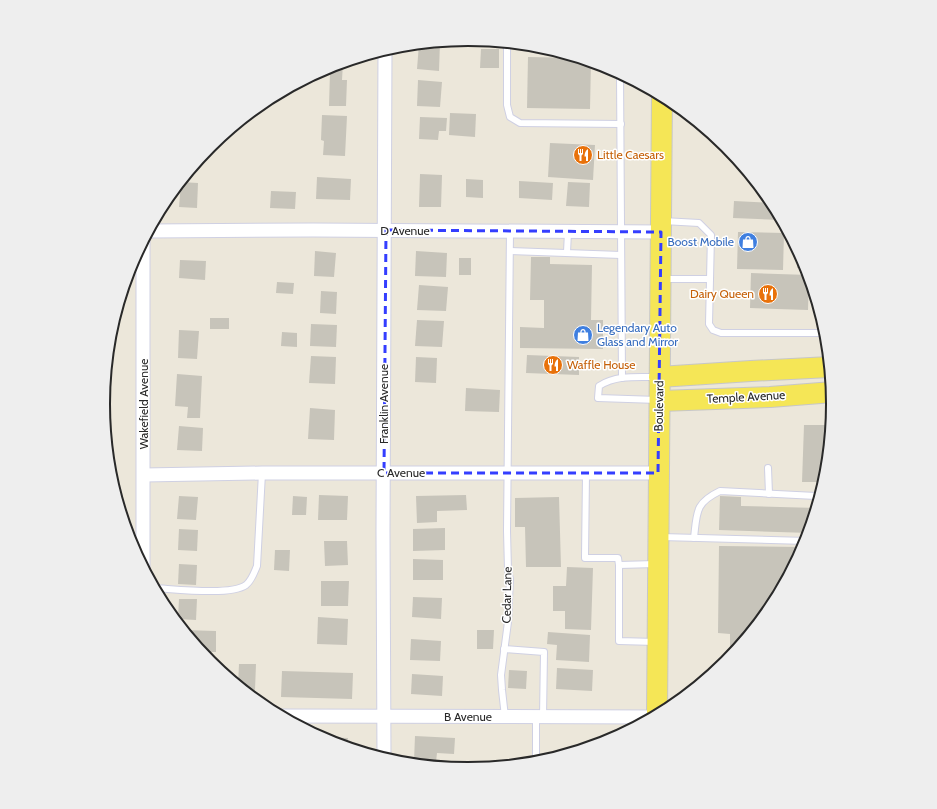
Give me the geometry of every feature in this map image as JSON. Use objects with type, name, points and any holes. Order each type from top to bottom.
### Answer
[{"type":"main road","name":"Boulevard","points":[[657,710],[662,102]]},
{"type":"main road","name":"Temple Avenue","points":[[659,377],[825,368]]},
{"type":"main road","name":"Temple Avenue","points":[[660,401],[752,398],[826,392]]},
{"type":"street","name":"Franklin Avenue","points":[[384,753],[386,230],[385,56]]},
{"type":"street","name":"D Avenue","points":[[155,231],[386,230],[621,232],[661,227]]},
{"type":"street","name":"Wakefield Avenue","points":[[143,555],[144,252]]},
{"type":"street","name":"C Avenue","points":[[144,475],[262,473],[658,473]]},
{"type":"street","name":"B Avenue","points":[[291,716],[646,716]]},
{"type":"lane","points":[[508,48],[507,106],[510,117],[520,123],[621,124]]},
{"type":"lane","points":[[620,80],[622,378]]},
{"type":"lane","points":[[661,227],[700,223],[711,235],[709,324],[714,330],[721,333],[820,333]]},
{"type":"lane","name":"Cedar Lane","points":[[505,717],[501,674],[508,622],[510,579],[508,570],[507,539],[510,231]]},
{"type":"lane","points":[[567,252],[568,232]]},
{"type":"lane","points":[[510,251],[621,255]]},
{"type":"lane","points":[[660,279],[710,279]]},
{"type":"lane","points":[[659,377],[607,380],[598,386],[598,398],[660,401]]},
{"type":"lane","points":[[768,468],[769,494]]},
{"type":"lane","points":[[161,588],[229,590],[241,588],[248,584],[253,576],[256,566],[262,473]]},
{"type":"lane","points":[[586,473],[586,558],[618,558],[618,641],[657,642]]},
{"type":"lane","points":[[694,538],[697,512],[707,497],[720,491],[815,496]]},
{"type":"lane","points":[[658,537],[800,541]]},
{"type":"lane","points":[[619,565],[658,564]]},
{"type":"lane","points":[[504,649],[544,652],[537,756]]},
{"type":"highlighted area","points":[[386,230],[661,232],[658,473],[384,473]]},
{"type":"building","points":[[440,47],[439,71],[417,69],[419,50]]},
{"type":"building","points":[[481,49],[499,49],[499,68],[480,68]]},
{"type":"building","points":[[528,57],[559,58],[591,67],[590,109],[527,108]]},
{"type":"building","points":[[343,69],[342,80],[347,80],[346,106],[329,106],[330,73]]},
{"type":"building","points":[[418,80],[442,82],[440,107],[417,106]]},
{"type":"building","points":[[450,113],[476,114],[475,137],[449,135]]},
{"type":"building","points":[[322,115],[347,116],[345,156],[323,155],[324,141],[321,140]]},
{"type":"building","points":[[420,117],[447,118],[446,131],[439,131],[438,140],[419,139]]},
{"type":"building","points":[[550,143],[595,145],[593,180],[548,177]]},
{"type":"building","points":[[420,174],[442,175],[441,207],[419,207]]},
{"type":"building","points":[[317,177],[351,179],[350,200],[316,199]]},
{"type":"building","points":[[466,179],[483,180],[483,198],[466,197]]},
{"type":"building","points":[[519,181],[553,183],[552,200],[519,198]]},
{"type":"building","points":[[187,182],[198,183],[197,208],[179,207],[180,191],[184,186]]},
{"type":"building","points":[[568,182],[590,183],[589,207],[566,206]]},
{"type":"building","points":[[271,191],[296,192],[295,209],[270,208]]},
{"type":"building","points":[[734,201],[765,203],[776,220],[733,218]]},
{"type":"building","points":[[738,232],[783,233],[783,270],[737,269]]},
{"type":"building","points":[[315,251],[336,253],[334,277],[314,276]]},
{"type":"building","points":[[416,251],[447,253],[446,277],[415,276]]},
{"type":"building","points":[[531,257],[550,257],[550,264],[592,265],[591,320],[603,320],[603,349],[520,348],[520,327],[544,328],[544,300],[530,300]]},
{"type":"building","points":[[459,258],[471,258],[471,275],[459,275]]},
{"type":"building","points":[[180,260],[206,261],[205,280],[179,278]]},
{"type":"building","points":[[797,261],[800,268],[797,268]]},
{"type":"building","points":[[751,273],[803,275],[809,291],[808,310],[750,308]]},
{"type":"building","points":[[277,282],[294,283],[293,294],[276,293]]},
{"type":"building","points":[[419,285],[448,287],[446,311],[417,310]]},
{"type":"building","points":[[321,291],[337,292],[336,314],[320,313]]},
{"type":"building","points":[[210,318],[229,318],[229,329],[210,329]]},
{"type":"building","points":[[417,320],[444,321],[442,347],[415,346]]},
{"type":"building","points":[[311,324],[337,325],[336,347],[310,346]]},
{"type":"building","points":[[179,330],[199,331],[197,359],[178,358]]},
{"type":"building","points":[[282,332],[297,333],[297,347],[281,346]]},
{"type":"building","name":"Waffle House","points":[[527,355],[579,357],[579,375],[526,373]]},
{"type":"building","points":[[311,356],[336,357],[335,384],[309,383]]},
{"type":"building","points":[[416,357],[437,358],[436,383],[415,382]]},
{"type":"building","points":[[177,374],[202,376],[200,418],[187,418],[188,407],[175,406]]},
{"type":"building","points":[[466,388],[500,390],[499,412],[465,411]]},
{"type":"building","points":[[310,408],[335,410],[334,440],[308,439]]},
{"type":"building","points":[[804,425],[826,425],[824,451],[818,482],[802,482]]},
{"type":"building","points":[[179,426],[203,428],[202,451],[177,450]]},
{"type":"building","points":[[319,495],[348,496],[347,520],[318,520]]},
{"type":"building","points":[[466,495],[467,510],[437,511],[437,522],[417,523],[416,496]]},
{"type":"building","points":[[179,496],[198,497],[196,520],[177,519]]},
{"type":"building","points":[[293,496],[307,497],[306,515],[292,515]]},
{"type":"building","points":[[720,496],[741,497],[741,506],[812,508],[803,533],[719,530]]},
{"type":"building","points":[[559,497],[561,567],[526,567],[525,527],[515,527],[515,498]]},
{"type":"building","points":[[445,528],[445,550],[413,551],[413,529]]},
{"type":"building","points":[[179,529],[198,530],[197,551],[178,550]]},
{"type":"building","points":[[324,541],[347,541],[348,565],[325,566]]},
{"type":"building","points":[[719,546],[798,547],[767,604],[730,650],[730,634],[718,633]]},
{"type":"building","points":[[275,550],[290,550],[289,571],[274,570]]},
{"type":"building","points":[[413,559],[443,560],[443,580],[413,580]]},
{"type":"building","points":[[179,564],[197,565],[196,585],[178,584]]},
{"type":"building","points":[[567,567],[593,568],[591,630],[565,629],[565,611],[553,611],[553,586],[566,586]]},
{"type":"building","points":[[321,581],[349,581],[348,606],[321,606]]},
{"type":"building","points":[[413,597],[442,598],[441,619],[412,617]]},
{"type":"building","points":[[179,599],[197,599],[196,620],[181,619],[178,615]]},
{"type":"building","points":[[318,617],[348,619],[347,645],[317,644]]},
{"type":"building","points":[[190,630],[216,631],[216,652],[209,652]]},
{"type":"building","points":[[477,630],[494,630],[493,649],[477,649]]},
{"type":"building","points":[[548,632],[590,635],[589,662],[556,660],[557,645],[547,644]]},
{"type":"building","points":[[411,639],[441,641],[440,661],[410,660]]},
{"type":"building","points":[[239,664],[256,664],[255,690],[251,690],[238,679]]},
{"type":"building","points":[[557,668],[593,670],[592,691],[556,689]]},
{"type":"building","points":[[509,670],[527,671],[526,689],[508,688]]},
{"type":"building","points":[[282,671],[353,673],[352,699],[281,697]]},
{"type":"building","points":[[412,674],[443,676],[442,696],[411,694]]},
{"type":"building","points":[[415,736],[455,738],[454,754],[437,753],[436,761],[414,759]]},
{"type":"building","points":[[335,738],[348,738],[348,742]]},
{"type":"place","name":"Little Caesars","points":[[583,155]]},
{"type":"place","name":"Boost Mobile","points":[[748,242]]},
{"type":"place","name":"Dairy Queen","points":[[768,294]]},
{"type":"place","name":"Legendary Auto Glass and Mirror","points":[[583,335]]},
{"type":"place","name":"Waffle House","points":[[553,365]]}]
